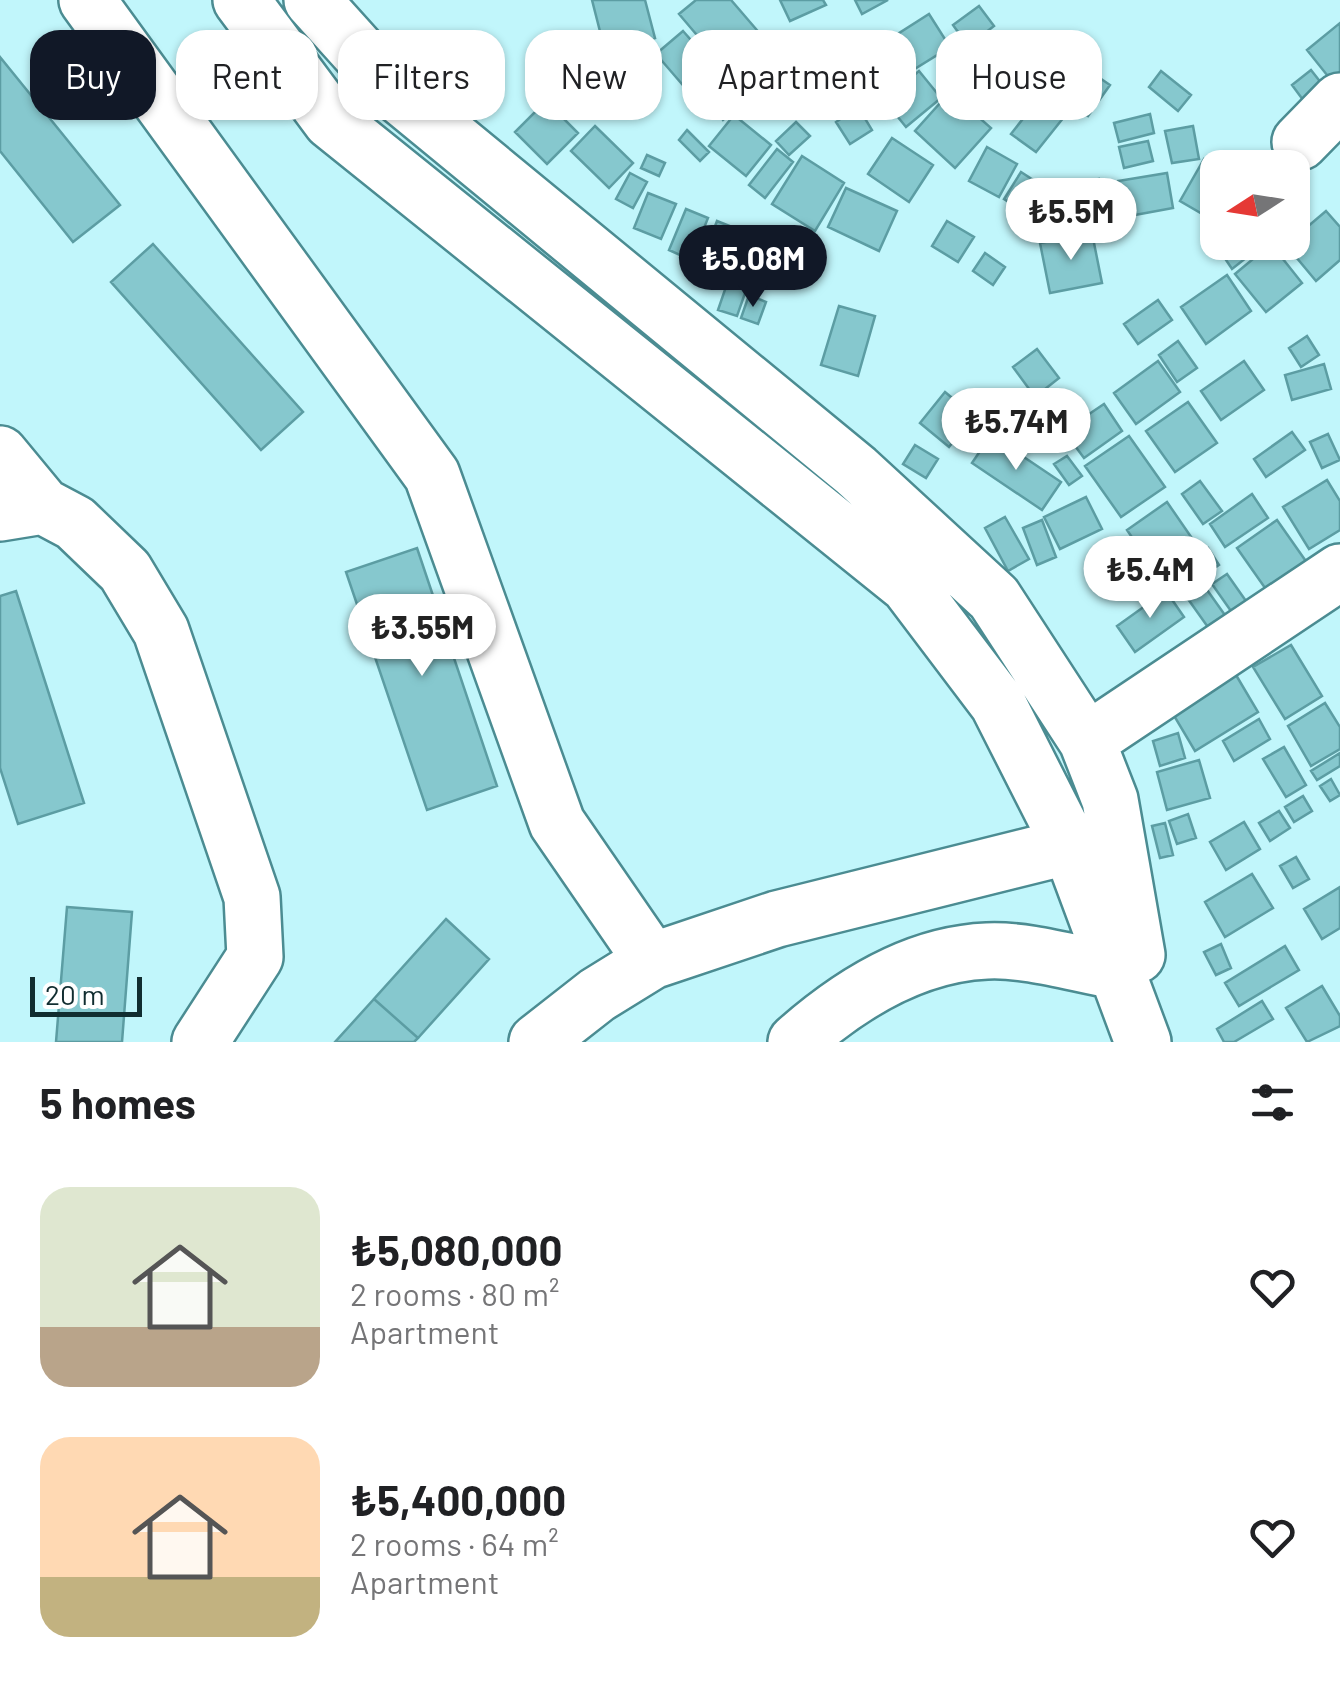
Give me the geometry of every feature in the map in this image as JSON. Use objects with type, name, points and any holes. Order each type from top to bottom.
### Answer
[{"type":"street","points":[[86,0],[432,475],[557,823],[652,961]]},
{"type":"street","points":[[241,0],[331,121],[908,585],[998,704],[1070,846],[1142,1042]]},
{"type":"street","points":[[312,0],[394,91],[856,471],[994,598],[1087,740],[1110,800],[1152,1042]]},
{"type":"street","points":[[1300,142],[1340,101]]},
{"type":"street","points":[[0,454],[21,510],[75,523],[125,572],[161,631],[252,897],[255,958],[200,1042]]},
{"type":"street","points":[[1087,740],[1340,572]]},
{"type":"street","points":[[537,1042],[598,995],[652,961],[776,918],[999,868],[1070,846]]},
{"type":"street","points":[[796,1042],[836,1007],[884,980],[943,957],[990,951],[1116,971]]},
{"type":"building","points":[[592,0],[645,0],[653,30],[600,30]]},
{"type":"building","points":[[696,0],[731,0],[757,30],[693,30],[679,14]]},
{"type":"building","points":[[780,0],[823,0],[826,5],[790,21]]},
{"type":"building","points":[[855,0],[888,0],[862,14]]},
{"type":"building","points":[[979,6],[994,26],[989,30],[957,30],[953,25]]},
{"type":"building","points":[[929,14],[939,30],[936,30],[936,56],[916,68],[916,30],[904,30]]},
{"type":"building","points":[[1340,23],[1340,89],[1339,90],[1307,50]]},
{"type":"building","points":[[682,32],[682,84],[662,61],[662,49]]},
{"type":"building","points":[[0,57],[30,94],[30,120],[51,120],[120,205],[73,242],[0,151]]},
{"type":"building","points":[[1311,70],[1329,93],[1309,108],[1292,85]]},
{"type":"building","points":[[919,71],[936,92],[936,102],[916,119]]},
{"type":"building","points":[[1161,71],[1191,95],[1178,111],[1149,87]]},
{"type":"building","points":[[1102,80],[1110,85],[1102,96]]},
{"type":"building","points":[[936,108],[936,120],[982,120],[991,128],[955,168],[915,131]]},
{"type":"building","points":[[1150,114],[1154,133],[1119,142],[1114,123]]},
{"type":"building","points":[[527,120],[565,120],[578,133],[547,164],[515,132]]},
{"type":"building","points":[[730,120],[740,120],[771,145],[746,176],[709,146]]},
{"type":"building","points":[[866,120],[872,130],[850,144],[836,122]]},
{"type":"building","points":[[1022,120],[1062,120],[1036,152],[1011,134]]},
{"type":"building","points":[[796,122],[810,136],[789,155],[776,141]]},
{"type":"building","points":[[595,126],[633,163],[609,188],[571,151]]},
{"type":"building","points":[[1193,126],[1199,159],[1172,163],[1165,131]]},
{"type":"building","points":[[687,130],[709,152],[700,161],[679,140]]},
{"type":"building","points":[[892,138],[933,165],[909,202],[868,174]]},
{"type":"building","points":[[1148,141],[1153,161],[1124,168],[1119,147]]},
{"type":"building","points":[[987,147],[1017,164],[999,197],[969,181]]},
{"type":"building","points":[[777,149],[793,162],[765,198],[749,185]]},
{"type":"building","points":[[647,155],[665,163],[659,176],[641,168]]},
{"type":"building","points":[[802,156],[844,183],[815,231],[772,204]]},
{"type":"building","points":[[1200,166],[1200,213],[1180,201]]},
{"type":"building","points":[[1021,172],[1044,187],[1028,214],[1004,199]]},
{"type":"building","points":[[630,173],[647,182],[633,208],[616,199]]},
{"type":"building","points":[[1167,173],[1173,208],[1124,217],[1118,181]]},
{"type":"building","points":[[1099,179],[1107,220],[1059,229],[1051,188]]},
{"type":"building","points":[[846,188],[897,211],[879,251],[828,227]]},
{"type":"building","points":[[648,193],[676,204],[661,239],[634,228]]},
{"type":"building","points":[[686,209],[708,218],[691,260],[669,250]]},
{"type":"building","points":[[1326,211],[1340,227],[1340,260],[1316,281],[1298,260],[1310,260],[1310,225]]},
{"type":"building","points":[[717,221],[742,231],[724,275],[700,266]]},
{"type":"building","points":[[947,221],[974,237],[958,262],[932,246]]},
{"type":"building","points":[[1092,233],[1102,283],[1050,293],[1040,243]]},
{"type":"building","points":[[153,244],[303,412],[261,450],[111,282]]},
{"type":"building","points":[[985,253],[1005,267],[993,285],[973,271]]},
{"type":"building","points":[[1226,260],[1243,260],[1232,269]]},
{"type":"building","points":[[1252,260],[1284,260],[1302,283],[1266,312],[1235,274]]},
{"type":"building","points":[[731,272],[750,279],[737,316],[718,310]]},
{"type":"building","points":[[1227,275],[1251,311],[1206,344],[1181,307]]},
{"type":"building","points":[[749,295],[766,302],[758,324],[741,318]]},
{"type":"building","points":[[1158,300],[1172,320],[1138,344],[1124,324]]},
{"type":"building","points":[[839,306],[875,316],[858,376],[821,365]]},
{"type":"building","points":[[1307,336],[1319,355],[1301,367],[1289,348]]},
{"type":"building","points":[[1178,341],[1197,368],[1177,382],[1159,355]]},
{"type":"building","points":[[1037,349],[1059,378],[1035,397],[1013,367]]},
{"type":"building","points":[[1158,361],[1180,392],[1136,424],[1114,393]]},
{"type":"building","points":[[1244,361],[1264,390],[1221,420],[1201,391]]},
{"type":"building","points":[[1324,364],[1331,389],[1292,400],[1285,375]]},
{"type":"building","points":[[945,392],[974,416],[949,447],[920,423]]},
{"type":"building","points":[[1188,402],[1217,443],[1175,472],[1146,431]]},
{"type":"building","points":[[1104,404],[1122,431],[1084,458],[1064,431]]},
{"type":"building","points":[[1292,432],[1305,450],[1266,477],[1254,459]]},
{"type":"building","points":[[1328,434],[1340,460],[1322,468],[1310,442]]},
{"type":"building","points":[[991,435],[1061,482],[1042,510],[972,463]]},
{"type":"building","points":[[1129,436],[1165,487],[1121,517],[1085,466]]},
{"type":"building","points":[[915,445],[938,459],[926,478],[903,464]]},
{"type":"building","points":[[1067,456],[1082,476],[1069,485],[1054,464]]},
{"type":"building","points":[[1327,480],[1340,501],[1340,530],[1309,549],[1283,507]]},
{"type":"building","points":[[1200,481],[1222,511],[1203,524],[1182,494]]},
{"type":"building","points":[[1252,494],[1268,518],[1225,547],[1210,524]]},
{"type":"building","points":[[1086,497],[1102,529],[1060,549],[1044,517]]},
{"type":"building","points":[[1167,502],[1198,547],[1158,575],[1127,530]]},
{"type":"building","points":[[1005,517],[1029,559],[1008,571],[985,528]]},
{"type":"building","points":[[1042,520],[1056,557],[1037,565],[1023,528]]},
{"type":"building","points":[[1277,520],[1310,567],[1270,595],[1237,548]]},
{"type":"building","points":[[417,548],[497,786],[427,810],[346,572]]},
{"type":"building","points":[[1208,548],[1219,565],[1203,576],[1192,559]]},
{"type":"building","points":[[1227,574],[1253,611],[1238,621],[1212,584]]},
{"type":"building","points":[[1205,587],[1227,618],[1210,630],[1188,599]]},
{"type":"building","points":[[16,591],[84,803],[18,824],[0,768],[0,596]]},
{"type":"building","points":[[1166,591],[1184,617],[1135,652],[1117,626]]},
{"type":"building","points":[[1291,645],[1322,696],[1285,719],[1253,667]]},
{"type":"building","points":[[1236,675],[1258,712],[1195,751],[1173,714]]},
{"type":"building","points":[[1325,703],[1340,727],[1340,749],[1311,766],[1288,726]]},
{"type":"building","points":[[1259,719],[1270,739],[1234,761],[1223,741]]},
{"type":"building","points":[[1178,733],[1185,758],[1160,766],[1153,741]]},
{"type":"building","points":[[1284,747],[1306,785],[1286,797],[1263,759]]},
{"type":"building","points":[[1340,753],[1340,766],[1317,780],[1311,771]]},
{"type":"building","points":[[1199,760],[1210,798],[1167,810],[1157,772]]},
{"type":"building","points":[[1331,779],[1340,795],[1330,801],[1320,786]]},
{"type":"building","points":[[1303,796],[1312,811],[1294,822],[1285,807]]},
{"type":"building","points":[[1279,811],[1290,828],[1270,841],[1259,823]]},
{"type":"building","points":[[1188,814],[1196,838],[1177,844],[1169,821]]},
{"type":"building","points":[[1244,822],[1260,849],[1226,870],[1210,842]]},
{"type":"building","points":[[1165,823],[1173,855],[1160,858],[1152,826]]},
{"type":"building","points":[[1296,857],[1309,879],[1293,888],[1280,866]]},
{"type":"building","points":[[1252,874],[1273,908],[1225,937],[1205,902]]},
{"type":"building","points":[[1340,887],[1340,928],[1322,939],[1304,909]]},
{"type":"building","points":[[67,907],[132,912],[122,1042],[56,1042]]},
{"type":"building","points":[[446,919],[489,959],[418,1038],[374,999]]},
{"type":"building","points":[[1221,944],[1231,968],[1216,975],[1204,952]]},
{"type":"building","points":[[1285,946],[1299,970],[1239,1006],[1225,983]]},
{"type":"building","points":[[1322,986],[1340,1016],[1340,1026],[1307,1042],[1286,1008]]},
{"type":"building","points":[[374,999],[418,1038],[414,1042],[335,1042]]},
{"type":"building","points":[[1262,1001],[1273,1019],[1234,1042],[1224,1042],[1217,1029]]}]
